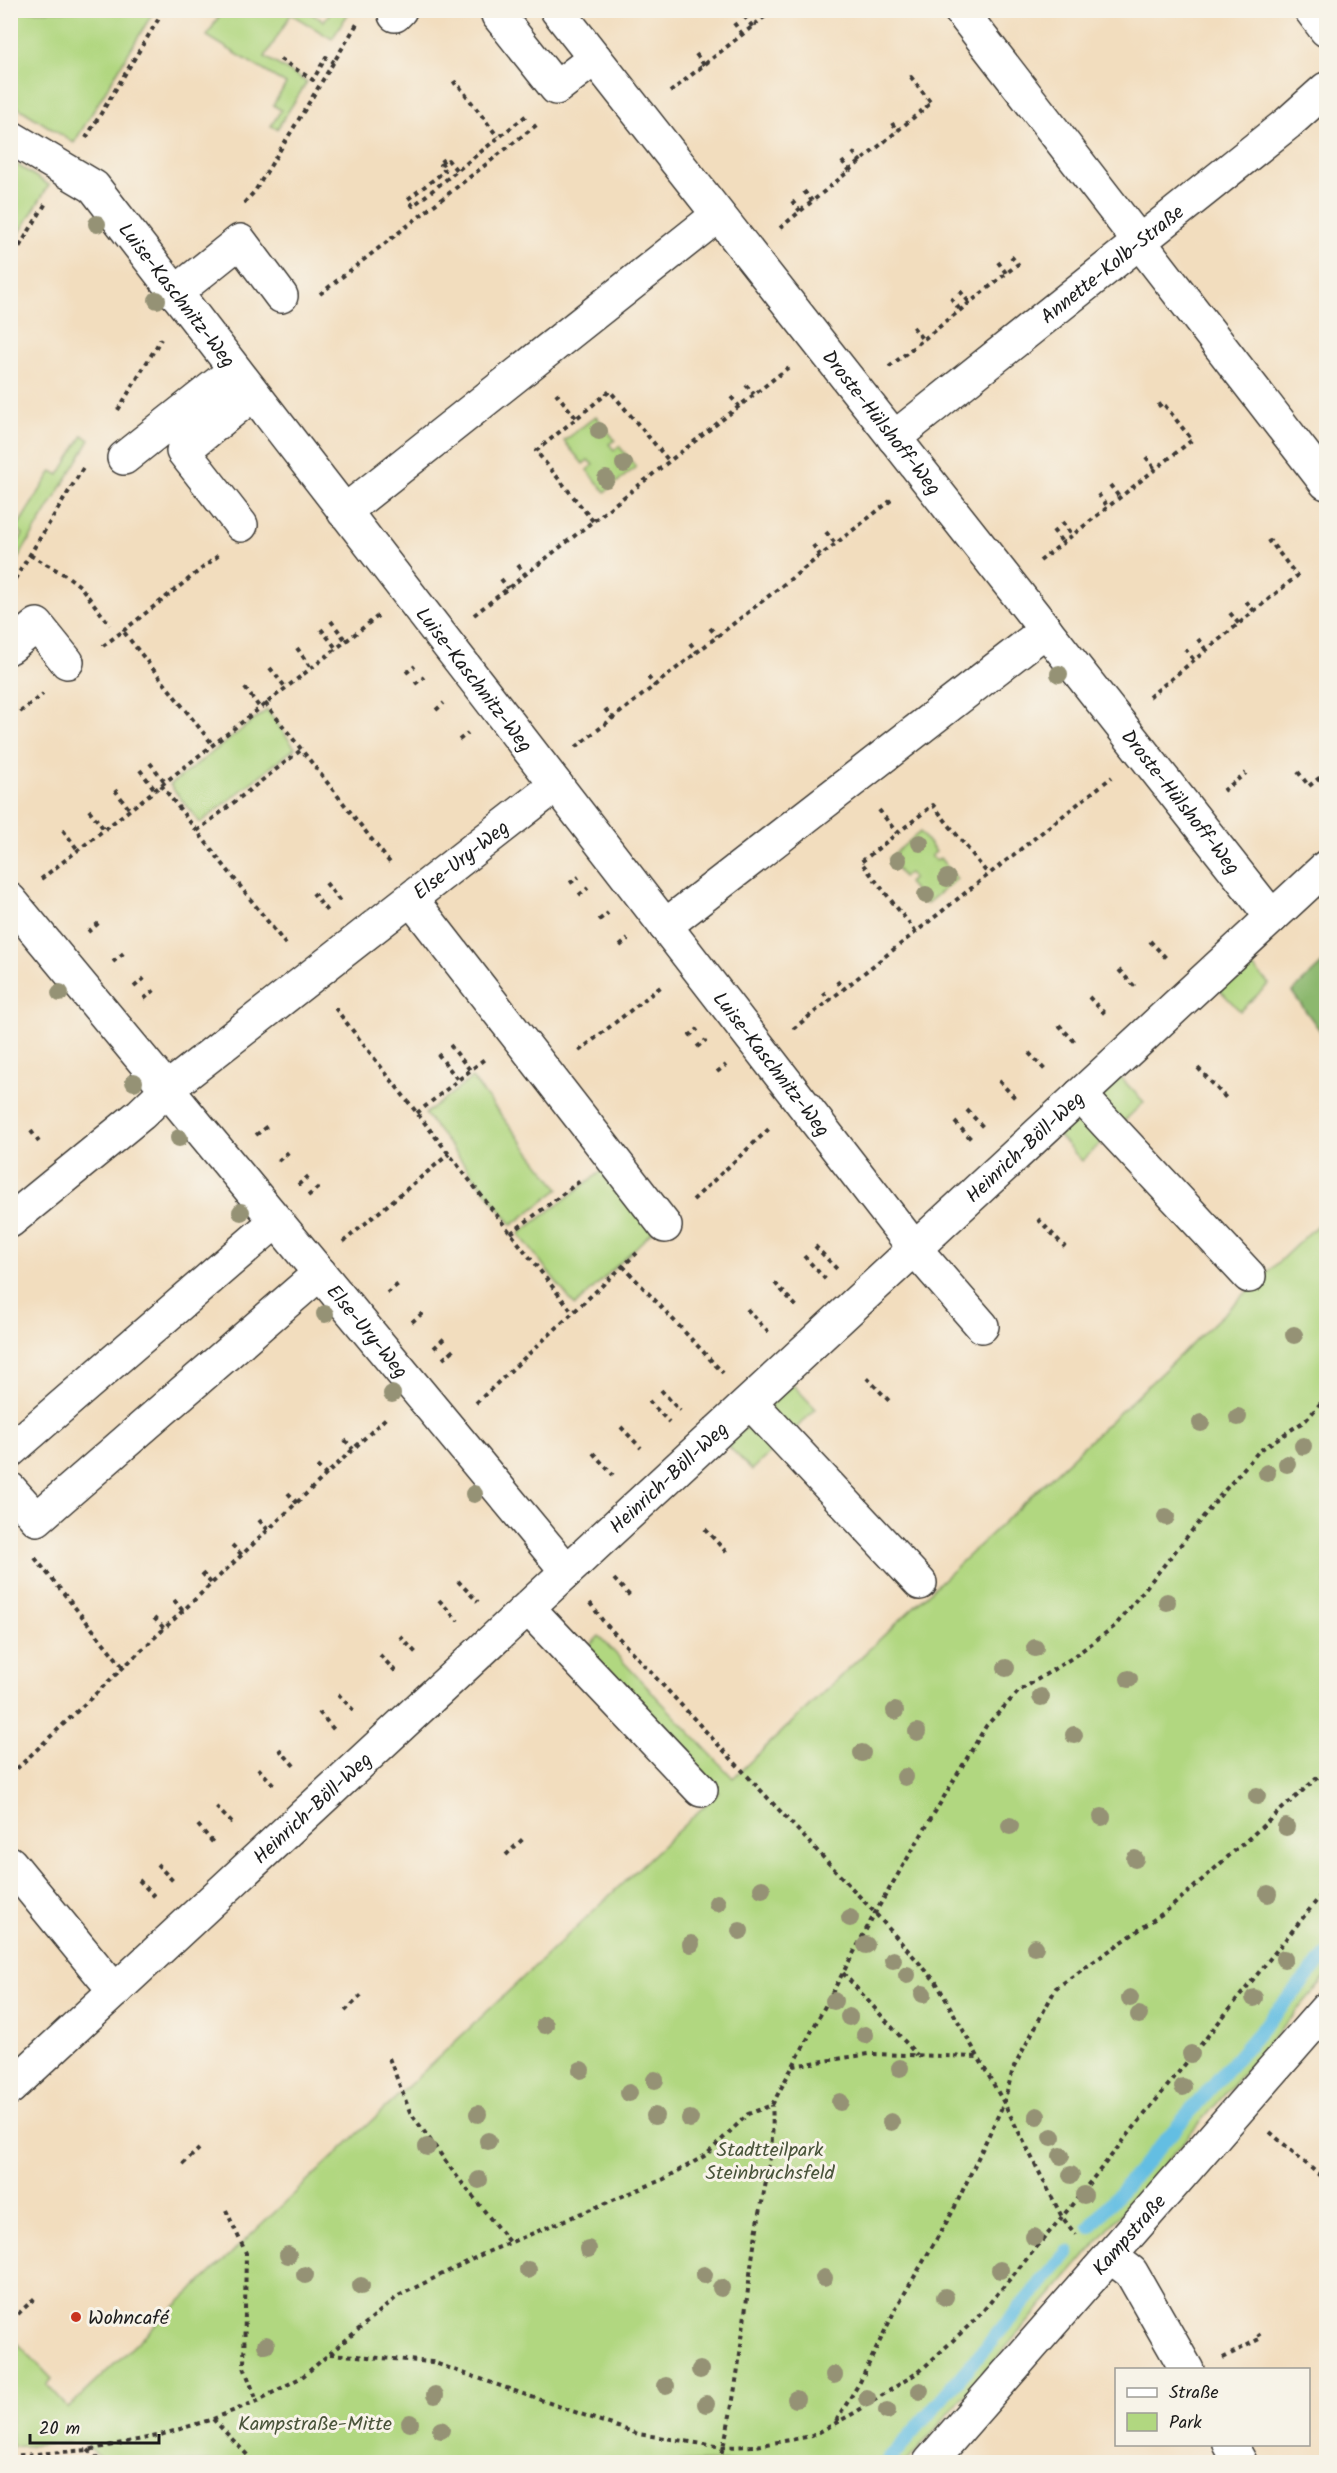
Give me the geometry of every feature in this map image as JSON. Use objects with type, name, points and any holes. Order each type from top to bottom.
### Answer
[{"type":"street","name":"Droste-Hülshoff-Weg","points":[[557,10],[1272,917]]},
{"type":"street","points":[[960,10],[1326,483]]},
{"type":"street","points":[[1311,10],[1326,30]]},
{"type":"street","points":[[498,15],[556,88],[595,58]]},
{"type":"street","name":"Annette-Kolb-Straße","points":[[894,438],[1288,123],[1326,88]]},
{"type":"street","name":"Luise-Kaschnitz-Weg","points":[[10,137],[94,187],[915,1249],[982,1326]]},
{"type":"street","points":[[344,512],[718,215]]},
{"type":"street","points":[[181,301],[240,241],[281,297]]},
{"type":"street","points":[[124,458],[244,382]]},
{"type":"street","points":[[233,538],[183,451],[244,382]]},
{"type":"street","points":[[10,647],[37,625],[81,658]]},
{"type":"street","points":[[665,926],[1046,630]]},
{"type":"street","name":"Else-Ury-Weg","points":[[167,1089],[411,898],[550,778]]},
{"type":"street","name":"Heinrich-Böll-Weg","points":[[10,2088],[1326,867]]},
{"type":"street","name":"Else-Ury-Weg","points":[[21,893],[167,1089],[276,1221],[327,1261],[567,1571]]},
{"type":"street","points":[[411,898],[665,1226]]},
{"type":"street","points":[[10,1221],[141,1114],[167,1089]]},
{"type":"street","points":[[1080,1095],[1249,1276]]},
{"type":"street","points":[[10,1451],[276,1221]]},
{"type":"street","points":[[10,1489],[27,1528],[327,1261]]},
{"type":"street","points":[[750,1402],[920,1583]]},
{"type":"street","points":[[528,1608],[701,1790]]},
{"type":"street","points":[[10,1863],[115,1991]]},
{"type":"street","name":"Kampstraße","points":[[930,2463],[1326,2009]]},
{"type":"street","points":[[1111,2257],[1131,2272],[1186,2368]]},
{"type":"street","points":[[1231,2446],[1240,2463]]},
{"type":"path","points":[[640,115],[773,10]]},
{"type":"path","points":[[744,16],[753,27]]},
{"type":"path","points":[[734,24],[742,34]]},
{"type":"path","points":[[242,205],[255,191],[350,35]]},
{"type":"path","points":[[696,54],[704,65]]},
{"type":"path","points":[[280,59],[313,80],[326,57],[334,62]]},
{"type":"path","points":[[749,254],[931,103],[911,77],[907,80]]},
{"type":"path","points":[[453,84],[456,82],[498,137]]},
{"type":"path","points":[[458,172],[448,160],[443,161],[440,165],[445,171],[408,199],[413,206],[458,172],[465,163],[542,103],[556,88]]},
{"type":"path","points":[[315,298],[540,123]]},
{"type":"path","points":[[892,123],[897,131]]},
{"type":"path","points":[[273,148],[279,152]]},
{"type":"path","points":[[853,152],[861,162]]},
{"type":"path","points":[[842,161],[850,171]]},
{"type":"path","points":[[804,191],[812,201]]},
{"type":"path","points":[[792,201],[801,211]]},
{"type":"path","points":[[858,392],[1018,264],[1008,253]]},
{"type":"path","points":[[998,262],[1006,273]]},
{"type":"path","points":[[960,291],[969,302]]},
{"type":"path","points":[[951,298],[960,310]]},
{"type":"path","points":[[112,420],[165,333],[181,301]]},
{"type":"path","points":[[913,327],[923,340]]},
{"type":"path","points":[[443,639],[819,343]]},
{"type":"path","points":[[746,385],[754,394]]},
{"type":"path","points":[[592,521],[536,451],[610,391],[669,461]]},
{"type":"path","points":[[731,397],[739,406]]},
{"type":"path","points":[[1010,584],[1192,440],[1163,403],[1157,407]]},
{"type":"path","points":[[1146,457],[1155,469]]},
{"type":"path","points":[[10,587],[89,458]]},
{"type":"path","points":[[550,778],[613,719],[923,474]]},
{"type":"path","points":[[1110,485],[1120,498]]},
{"type":"path","points":[[1098,494],[1108,507]]},
{"type":"path","points":[[1062,522],[1072,535]]},
{"type":"path","points":[[1053,530],[1063,543]]},
{"type":"path","points":[[826,532],[835,543]]},
{"type":"path","points":[[81,658],[123,631],[233,538]]},
{"type":"path","points":[[1118,721],[1297,576],[1270,541],[1265,544]]},
{"type":"path","points":[[813,545],[820,555]]},
{"type":"path","points":[[30,555],[80,586],[110,626]]},
{"type":"path","points":[[518,566],[525,574]]},
{"type":"path","points":[[501,579],[508,588]]},
{"type":"path","points":[[21,893],[407,593]]},
{"type":"path","points":[[1246,601],[1254,611]]},
{"type":"path","points":[[1230,613],[1239,624]]},
{"type":"path","points":[[331,621],[346,641]]},
{"type":"path","points":[[710,628],[717,636]]},
{"type":"path","points":[[321,629],[336,648]]},
{"type":"path","points":[[123,631],[213,745]]},
{"type":"path","points":[[1198,639],[1206,650]]},
{"type":"path","points":[[690,644],[698,652]]},
{"type":"path","points":[[297,648],[311,668]]},
{"type":"path","points":[[1185,649],[1194,660]]},
{"type":"path","points":[[270,668],[286,688]]},
{"type":"path","points":[[648,676],[655,686]]},
{"type":"path","points":[[245,688],[260,708]]},
{"type":"path","points":[[20,712],[48,690]]},
{"type":"path","points":[[265,703],[397,871],[411,898]]},
{"type":"path","points":[[605,709],[613,719]]},
{"type":"path","points":[[197,831],[301,750]]},
{"type":"path","points":[[763,1053],[1143,752]]},
{"type":"path","points":[[150,763],[197,831],[573,1313]]},
{"type":"path","points":[[140,770],[155,790]]},
{"type":"path","points":[[1298,772],[1308,786],[1323,775],[1326,778]]},
{"type":"path","points":[[115,790],[130,810]]},
{"type":"path","points":[[1067,801],[1073,808]]},
{"type":"path","points":[[916,932],[861,862],[897,833],[933,805],[988,874]]},
{"type":"path","points":[[89,810],[104,829]]},
{"type":"path","points":[[1056,811],[1061,817]]},
{"type":"path","points":[[63,830],[78,850]]},
{"type":"path","points":[[1150,940],[1170,961]]},
{"type":"path","points":[[547,1075],[692,962]]},
{"type":"path","points":[[1119,970],[1138,990]]},
{"type":"path","points":[[837,981],[843,989]]},
{"type":"path","points":[[823,992],[829,1000]]},
{"type":"path","points":[[1089,997],[1109,1018]]},
{"type":"path","points":[[1059,1025],[1079,1046]]},
{"type":"path","points":[[417,1113],[516,1035]]},
{"type":"path","points":[[450,1045],[470,1070]]},
{"type":"path","points":[[1029,1053],[1049,1074]]},
{"type":"path","points":[[438,1054],[458,1080]]},
{"type":"path","points":[[1198,1068],[1226,1098]]},
{"type":"path","points":[[999,1081],[1018,1102]]},
{"type":"path","points":[[468,1411],[800,1100]]},
{"type":"path","points":[[967,1110],[987,1131]]},
{"type":"path","points":[[955,1122],[975,1143]]},
{"type":"path","points":[[327,1261],[449,1154]]},
{"type":"path","points":[[511,1233],[611,1157]]},
{"type":"path","points":[[1038,1219],[1065,1247]]},
{"type":"path","points":[[815,1246],[838,1270]]},
{"type":"path","points":[[804,1257],[826,1281]]},
{"type":"path","points":[[623,1266],[724,1375]]},
{"type":"path","points":[[775,1283],[797,1307]]},
{"type":"path","points":[[747,1310],[769,1334]]},
{"type":"path","points":[[867,1378],[891,1403]]},
{"type":"path","points":[[661,1390],[682,1413]]},
{"type":"path","points":[[719,2463],[730,2422],[739,2368],[753,2248],[774,2127],[772,2105],[875,1913],[986,1726],[1019,1691],[1072,1658],[1115,1626],[1259,1451],[1306,1420],[1326,1397]]},
{"type":"path","points":[[649,1401],[670,1424]]},
{"type":"path","points":[[10,1775],[391,1413]]},
{"type":"path","points":[[621,1427],[643,1450]]},
{"type":"path","points":[[345,1440],[353,1449]]},
{"type":"path","points":[[593,1454],[614,1476]]},
{"type":"path","points":[[317,1466],[326,1475]]},
{"type":"path","points":[[288,1493],[297,1503]]},
{"type":"path","points":[[259,1520],[268,1530]]},
{"type":"path","points":[[27,1528],[123,1667]]},
{"type":"path","points":[[705,1529],[728,1554]]},
{"type":"path","points":[[232,1545],[242,1555]]},
{"type":"path","points":[[567,1571],[603,1621],[875,1913],[936,1982],[1004,2103],[1062,2217],[1078,2237],[1111,2257]]},
{"type":"path","points":[[202,1574],[211,1583]]},
{"type":"path","points":[[458,1581],[479,1603]]},
{"type":"path","points":[[174,1600],[183,1611]]},
{"type":"path","points":[[439,1600],[459,1622]]},
{"type":"path","points":[[154,1618],[164,1629]]},
{"type":"path","points":[[400,1636],[420,1658]]},
{"type":"path","points":[[380,1655],[400,1677]]},
{"type":"path","points":[[338,1694],[359,1716]]},
{"type":"path","points":[[319,1712],[339,1735]]},
{"type":"path","points":[[279,1749],[299,1771]]},
{"type":"path","points":[[258,1768],[279,1790]]},
{"type":"path","points":[[836,2422],[860,2382],[896,2308],[953,2211],[1004,2103],[1013,2069],[1056,1988],[1169,1910],[1326,1770]]},
{"type":"path","points":[[216,1807],[237,1830]]},
{"type":"path","points":[[198,1825],[219,1848]]},
{"type":"path","points":[[506,1855],[525,1837]]},
{"type":"path","points":[[157,1864],[178,1886]]},
{"type":"path","points":[[139,1880],[160,1903]]},
{"type":"path","points":[[330,2354],[432,2362],[638,2434],[723,2447],[756,2446],[812,2436],[856,2412],[920,2371],[977,2318],[1062,2217],[1326,1889]]},
{"type":"path","points":[[843,1973],[918,2055]]},
{"type":"path","points":[[345,2011],[362,1995]]},
{"type":"path","points":[[793,2066],[869,2054],[979,2057]]},
{"type":"path","points":[[389,2058],[410,2112],[509,2242]]},
{"type":"path","points":[[10,2456],[87,2450],[157,2436],[213,2419],[257,2401],[302,2377],[398,2296],[509,2242],[664,2179],[706,2155],[748,2114],[772,2105]]},
{"type":"path","points":[[1268,2130],[1326,2181]]},
{"type":"path","points":[[183,2164],[199,2149]]},
{"type":"path","points":[[226,2210],[246,2253],[244,2367],[257,2401]]},
{"type":"path","points":[[18,2314],[36,2297]]},
{"type":"path","points":[[1223,2358],[1261,2338],[1258,2334]]},
{"type":"path","points":[[213,2419],[254,2463]]},
{"type":"path","points":[[87,2450],[101,2463]]},
{"type":"green space","points":[[19,11],[154,11],[74,143],[11,103],[11,25]]},
{"type":"green space","points":[[222,11],[307,11],[324,21],[331,11],[350,11],[332,39],[291,14],[265,57],[307,82],[277,129],[271,126],[281,110],[273,105],[286,84],[207,36]]},
{"type":"green space","points":[[11,161],[49,185],[11,247]]},
{"type":"green space","points":[[596,416],[615,440],[609,444],[614,450],[619,446],[636,467],[605,492],[587,470],[593,465],[588,460],[583,464],[564,441]]},
{"type":"green space","points":[[83,435],[90,440],[11,570],[11,554],[23,534],[16,529],[52,471],[59,475]]},
{"type":"green space","points":[[267,710],[295,748],[200,823],[170,785]]},
{"type":"green space","points":[[920,832],[936,852],[931,856],[936,861],[940,858],[957,879],[926,904],[908,883],[913,878],[909,873],[903,877],[889,858]]},
{"type":"green space","points":[[1245,959],[1269,984],[1240,1011],[1216,986]]},
{"type":"green space","points":[[1326,960],[1326,1039],[1292,992]]},
{"type":"green space","points":[[1120,1077],[1144,1102],[1082,1161],[1058,1135]]},
{"type":"green space","points":[[472,1078],[559,1189],[512,1225],[425,1114]]},
{"type":"green space","points":[[606,1168],[655,1229],[575,1306],[519,1234]]},
{"type":"green space","name":"Stadtteilpark Steinbruchsfeld","points":[[1326,1217],[1326,1977],[907,2462],[106,2462],[83,2442],[11,2447],[10,2335],[52,2379],[47,2385],[68,2408],[719,1792],[586,1649],[599,1636],[733,1778]]},
{"type":"green space","points":[[792,1384],[816,1409],[752,1470],[727,1445]]},
{"type":"waterway","points":[[1090,2227],[1326,1955]]},
{"type":"waterway","points":[[887,2462],[1068,2252]]},
{"type":"place","name":"Wohncafé","points":[[76,2317]]},
{"type":"park label","name":"Kampstraße-Mitte","points":[[315,2423]]}]
